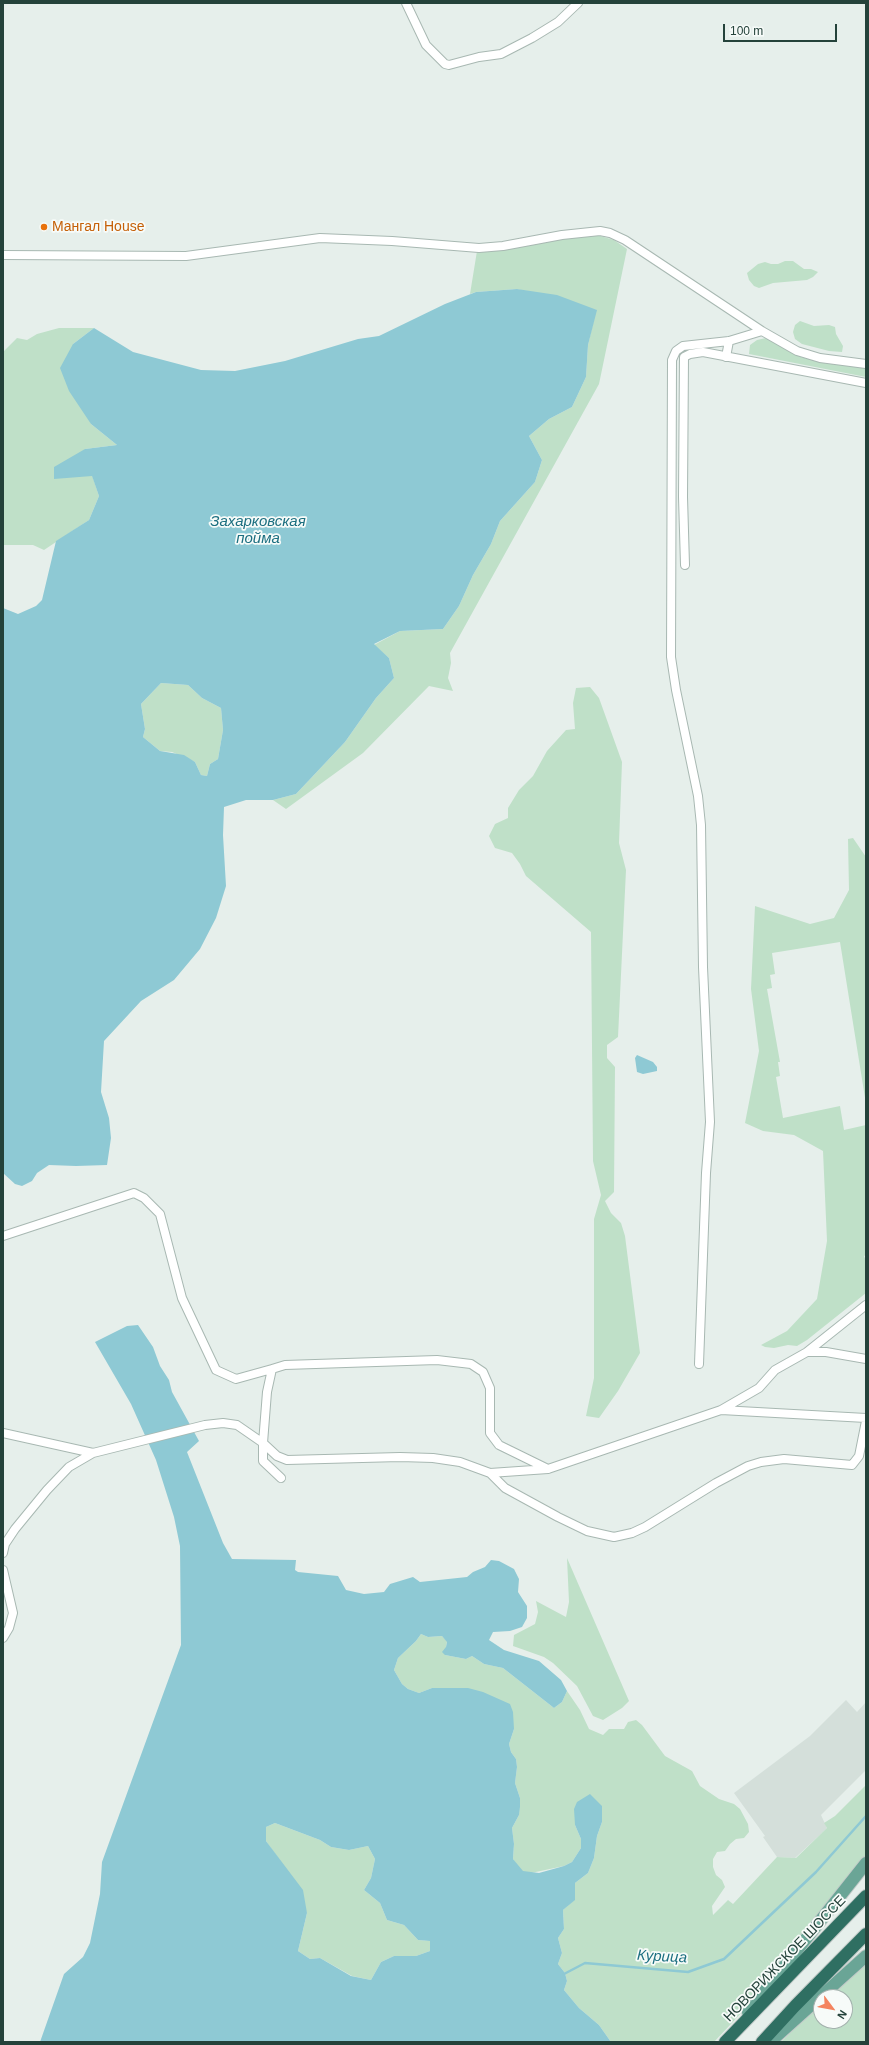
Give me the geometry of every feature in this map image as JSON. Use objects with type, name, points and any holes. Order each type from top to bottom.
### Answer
[{"type":"highway","name":"НОВОРИЖСКОЕ ШОССЕ","points":[[724,2042],[866,1896]]},
{"type":"highway","points":[[762,2042],[795,2006],[866,1934]]},
{"type":"main road","points":[[724,2042],[866,1863]]},
{"type":"main road","points":[[770,2042],[866,1956]]},
{"type":"street","points":[[406,3],[426,45],[445,64],[449,65],[479,57],[501,54],[532,38],[558,22],[578,3]]},
{"type":"street","points":[[3,255],[186,256],[320,238],[392,241],[479,248],[503,246],[568,234],[600,231],[610,233],[625,240],[762,332],[797,351],[809,356],[866,364]]},
{"type":"street","points":[[698,1364],[706,1173],[710,1122],[703,968],[703,858],[701,825],[698,796],[676,690],[671,657],[672,360],[676,351],[683,346],[729,341],[762,332]]},
{"type":"street","points":[[726,357],[729,341]]},
{"type":"street","points":[[685,565],[682,362],[684,357],[690,354],[703,352],[866,383]]},
{"type":"street","points":[[3,1236],[134,1193],[144,1198],[160,1214],[182,1298],[216,1370],[236,1379],[285,1365],[437,1360],[471,1364],[483,1372],[490,1388],[490,1434],[499,1445],[548,1469]]},
{"type":"street","points":[[3,1553],[5,1544],[15,1529],[47,1490],[69,1467],[93,1453],[205,1425],[223,1423],[237,1425],[263,1443],[277,1456],[287,1460],[400,1457],[433,1458],[460,1462],[490,1473],[548,1469],[721,1410],[759,1388],[776,1370],[807,1352],[866,1305]]},
{"type":"street","points":[[807,1352],[826,1352],[866,1359]]},
{"type":"street","points":[[272,1369],[267,1392],[263,1461],[281,1478]]},
{"type":"street","points":[[721,1410],[866,1418]]},
{"type":"street","points":[[490,1473],[505,1488],[558,1517],[587,1530],[614,1537],[632,1533],[645,1527],[716,1484],[748,1466],[760,1462],[784,1459],[847,1466],[852,1465],[859,1456],[866,1421]]},
{"type":"street","points":[[3,1433],[93,1453]]},
{"type":"street","points":[[3,1570],[12,1613],[9,1628],[3,1638]]},
{"type":"shaded area","points":[[846,1700],[857,1712],[866,1702],[866,1770],[821,1815],[827,1828],[822,1833],[795,1858],[777,1857],[763,1837],[765,1836],[734,1793],[810,1736]]},
{"type":"green space","points":[[597,235],[614,240],[627,249],[599,384],[450,653],[451,663],[448,678],[453,691],[429,686],[363,753],[286,809],[273,800],[296,794],[345,742],[376,698],[394,678],[389,658],[374,645],[400,631],[443,629],[459,606],[473,575],[491,544],[500,521],[535,482],[542,460],[529,436],[549,419],[572,407],[586,377],[588,345],[596,310],[517,289],[476,292],[470,294],[477,251],[566,237]]},
{"type":"green space","points":[[785,261],[793,261],[804,269],[811,269],[818,272],[807,280],[773,283],[759,288],[754,286],[749,280],[747,273],[758,264],[765,262],[778,264]]},
{"type":"green space","points":[[800,321],[814,326],[829,325],[835,327],[836,334],[843,346],[842,352],[829,351],[802,344],[795,339],[793,332],[795,325]]},
{"type":"green space","points":[[59,328],[94,328],[73,344],[91,424],[117,445],[85,449],[80,476],[92,475],[99,496],[89,520],[44,550],[33,545],[3,545],[3,352],[17,338],[27,340],[37,334]]},
{"type":"green space","points":[[766,338],[801,357],[824,363],[866,368],[866,377],[749,354],[750,345],[757,340]]},
{"type":"green space","points":[[161,683],[188,685],[202,698],[221,708],[223,730],[218,759],[210,764],[207,776],[201,775],[195,762],[172,752],[160,751],[143,737],[145,729],[141,704]]},
{"type":"green space","points":[[590,687],[599,698],[622,762],[619,843],[626,870],[618,1037],[607,1045],[607,1058],[615,1067],[614,1192],[605,1201],[611,1213],[621,1223],[625,1236],[640,1353],[618,1391],[599,1418],[586,1416],[594,1378],[594,1219],[601,1195],[593,1161],[591,932],[526,876],[512,853],[495,848],[489,836],[495,824],[508,818],[508,808],[519,790],[533,776],[547,751],[566,730],[575,729],[573,703],[576,688]]},
{"type":"green space","points":[[853,838],[866,857],[866,1104],[840,942],[772,953],[775,974],[770,975],[772,988],[767,989],[780,1062],[778,1062],[780,1076],[776,1077],[783,1118],[840,1106],[844,1130],[866,1125],[866,1255],[864,1256],[866,1261],[866,1293],[807,1340],[797,1346],[788,1345],[774,1348],[765,1347],[761,1345],[787,1331],[817,1299],[827,1241],[823,1151],[794,1135],[763,1131],[745,1123],[759,1051],[751,989],[755,906],[810,924],[834,918],[849,890],[848,839]]},
{"type":"green space","points":[[567,1558],[629,1701],[622,1708],[603,1720],[593,1716],[577,1686],[553,1663],[544,1657],[513,1646],[514,1635],[535,1624],[538,1612],[536,1601],[566,1617],[569,1602]]},
{"type":"green space","points":[[421,1634],[428,1637],[442,1636],[447,1641],[445,1655],[466,1659],[472,1656],[484,1664],[503,1668],[554,1708],[562,1702],[567,1691],[580,1710],[589,1729],[603,1735],[609,1729],[624,1729],[628,1722],[636,1720],[642,1725],[665,1756],[692,1771],[700,1786],[719,1799],[734,1804],[740,1809],[748,1824],[749,1832],[744,1838],[736,1839],[725,1851],[717,1852],[713,1859],[713,1867],[716,1875],[722,1880],[725,1887],[712,1906],[713,1915],[728,1900],[733,1904],[777,1857],[796,1858],[827,1828],[824,1823],[835,1816],[866,1785],[866,1857],[835,1893],[747,2007],[714,2042],[611,2042],[599,2025],[579,2008],[564,1990],[567,1981],[565,1973],[558,1964],[562,1953],[558,1938],[564,1929],[563,1910],[574,1900],[575,1883],[588,1873],[594,1858],[597,1836],[602,1822],[575,1825],[581,1839],[581,1848],[572,1862],[564,1866],[531,1873],[523,1872],[517,1866],[513,1859],[514,1844],[512,1828],[519,1815],[520,1798],[515,1783],[517,1767],[516,1759],[511,1752],[509,1744],[514,1729],[444,1689],[432,1688],[419,1693],[408,1689],[402,1684],[394,1670],[398,1658],[416,1641]]},
{"type":"green space","points":[[275,1823],[320,1840],[331,1847],[349,1850],[368,1846],[375,1859],[371,1878],[364,1890],[380,1903],[387,1920],[404,1925],[418,1940],[430,1941],[430,1951],[416,1956],[394,1956],[381,1962],[371,1980],[352,1976],[320,1958],[310,1959],[298,1951],[307,1913],[283,1865],[266,1841],[266,1827]]},
{"type":"green space","points":[[866,1962],[866,2042],[781,2042],[813,2010],[813,2029],[853,2029],[853,1989],[836,1989]]},
{"type":"water","name":"Захарковская пойма","points":[[517,289],[557,295],[597,310],[588,345],[586,377],[572,407],[549,419],[529,436],[542,460],[535,482],[500,521],[491,544],[473,575],[459,606],[443,629],[400,631],[374,644],[389,658],[394,678],[376,698],[345,742],[296,794],[273,800],[246,800],[224,807],[223,835],[226,886],[216,918],[200,949],[174,980],[141,1001],[104,1041],[101,1092],[109,1118],[111,1138],[107,1165],[49,1165],[37,1173],[32,1181],[22,1186],[15,1184],[3,1173],[3,608],[18,614],[36,606],[42,600],[56,541],[89,520],[99,496],[92,476],[54,479],[54,467],[85,449],[117,445],[91,424],[69,391],[60,368],[73,344],[94,328],[133,352],[201,370],[235,371],[285,361],[358,339],[379,336],[445,304],[476,292]],"holes":[[[161,683],[188,685],[202,698],[221,708],[223,730],[218,759],[210,764],[207,776],[201,775],[195,762],[184,755],[160,751],[143,737],[145,729],[141,704]]]},
{"type":"water","points":[[637,1055],[653,1062],[657,1067],[657,1071],[643,1074],[637,1072],[635,1058]]},
{"type":"water","points":[[138,1325],[153,1347],[160,1366],[169,1380],[172,1392],[199,1441],[187,1452],[223,1543],[232,1559],[296,1560],[295,1570],[298,1572],[338,1576],[346,1590],[364,1594],[384,1592],[390,1584],[413,1577],[420,1582],[467,1577],[473,1572],[485,1567],[491,1560],[499,1561],[514,1569],[519,1579],[518,1592],[527,1606],[527,1618],[522,1627],[510,1631],[493,1632],[489,1640],[504,1650],[539,1661],[561,1680],[567,1691],[562,1702],[554,1708],[503,1668],[484,1664],[472,1656],[466,1659],[445,1655],[442,1652],[446,1647],[447,1642],[442,1636],[428,1637],[421,1634],[416,1641],[398,1658],[394,1670],[402,1684],[408,1689],[419,1693],[432,1688],[468,1688],[483,1692],[510,1704],[513,1712],[514,1729],[509,1744],[511,1752],[516,1759],[517,1767],[515,1783],[520,1798],[519,1815],[512,1828],[514,1844],[513,1859],[523,1871],[539,1873],[564,1866],[572,1862],[581,1848],[581,1839],[575,1825],[574,1809],[577,1802],[590,1794],[602,1806],[602,1822],[597,1836],[594,1858],[588,1873],[575,1883],[575,1900],[563,1910],[564,1929],[558,1938],[562,1953],[558,1964],[565,1973],[567,1981],[564,1990],[579,2008],[599,2025],[611,2042],[40,2042],[64,1974],[83,1957],[90,1943],[100,1894],[102,1862],[181,1645],[180,1546],[174,1517],[156,1460],[131,1404],[95,1342],[127,1326]],"holes":[[[275,1823],[320,1840],[331,1847],[349,1850],[368,1846],[375,1859],[371,1878],[364,1890],[380,1903],[387,1920],[404,1925],[418,1940],[430,1941],[430,1951],[416,1956],[394,1956],[381,1962],[371,1980],[351,1976],[320,1958],[310,1959],[298,1951],[307,1913],[303,1890],[266,1841],[266,1827]]]},
{"type":"waterway","name":"Курица","points":[[564,1974],[585,1963],[688,1972],[724,1959],[816,1872],[866,1816]]},
{"type":"place","name":"Мангал House","points":[[44,227]]}]
